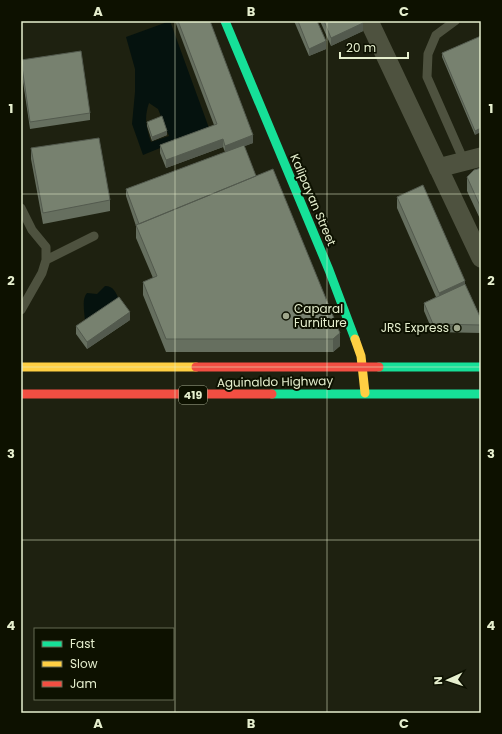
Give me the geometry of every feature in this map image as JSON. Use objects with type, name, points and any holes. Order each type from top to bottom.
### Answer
[{"type":"main road","name":"Kalipayan Street","points":[[225,21],[329,270],[361,356],[365,393]]},
{"type":"main road","name":"Aguinaldo Highway","points":[[21,367],[481,367]]},
{"type":"main road","name":"Aguinaldo Highway","points":[[21,394],[481,394]]},
{"type":"street","points":[[369,21],[481,258]]},
{"type":"street","points":[[438,168],[473,159]]},
{"type":"lane","points":[[455,21],[436,35],[428,54],[427,77],[473,159]]},
{"type":"lane","points":[[21,208],[32,230],[46,246],[46,260],[42,273],[21,310]]},
{"type":"lane","points":[[46,260],[94,236]]},
{"type":"shaded area","points":[[170,21],[209,128],[143,155],[132,124],[135,92],[135,69],[126,37]],"holes":[[[149,103],[158,109],[169,136],[151,142],[146,122],[146,113]]]},
{"type":"shaded area","points":[[105,286],[111,287],[116,292],[119,300],[85,323],[85,296],[87,293],[97,294]]},
{"type":"building","points":[[178,21],[210,21],[253,135],[225,146],[223,139],[166,160],[160,145],[217,124]]},
{"type":"building","points":[[298,21],[317,21],[326,41],[309,49]]},
{"type":"building","points":[[324,21],[362,21],[363,23],[331,38]]},
{"type":"building","points":[[481,36],[481,128],[475,131],[442,53]]},
{"type":"building","points":[[81,51],[90,113],[30,122],[21,60]]},
{"type":"building","points":[[162,116],[167,131],[152,137],[147,122]]},
{"type":"building","points":[[99,138],[110,200],[43,213],[31,148]]},
{"type":"building","points":[[244,145],[256,176],[139,224],[126,189]]},
{"type":"building","points":[[481,168],[481,208],[467,177],[474,170]]},
{"type":"building","points":[[273,169],[340,333],[333,339],[166,339],[143,282],[157,276],[136,225]]},
{"type":"building","points":[[423,185],[465,281],[439,293],[397,197]]},
{"type":"building","points":[[465,284],[481,319],[481,325],[433,324],[424,303]]},
{"type":"building","points":[[119,297],[130,312],[87,342],[76,326]]},
{"type":"traffic: fast","points":[[225,21],[329,270],[355,339]]},
{"type":"traffic: fast","points":[[379,367],[481,367]]},
{"type":"traffic: fast","points":[[272,394],[481,394]]},
{"type":"traffic: slow","points":[[355,339],[361,356],[365,393]]},
{"type":"traffic: slow","points":[[21,367],[196,367]]},
{"type":"traffic: jam","points":[[196,367],[379,367]]},
{"type":"traffic: jam","points":[[21,394],[272,394]]},
{"type":"place","name":"Caparal Furniture","points":[[286,316]]},
{"type":"place","name":"JRS Express","points":[[457,328]]}]
